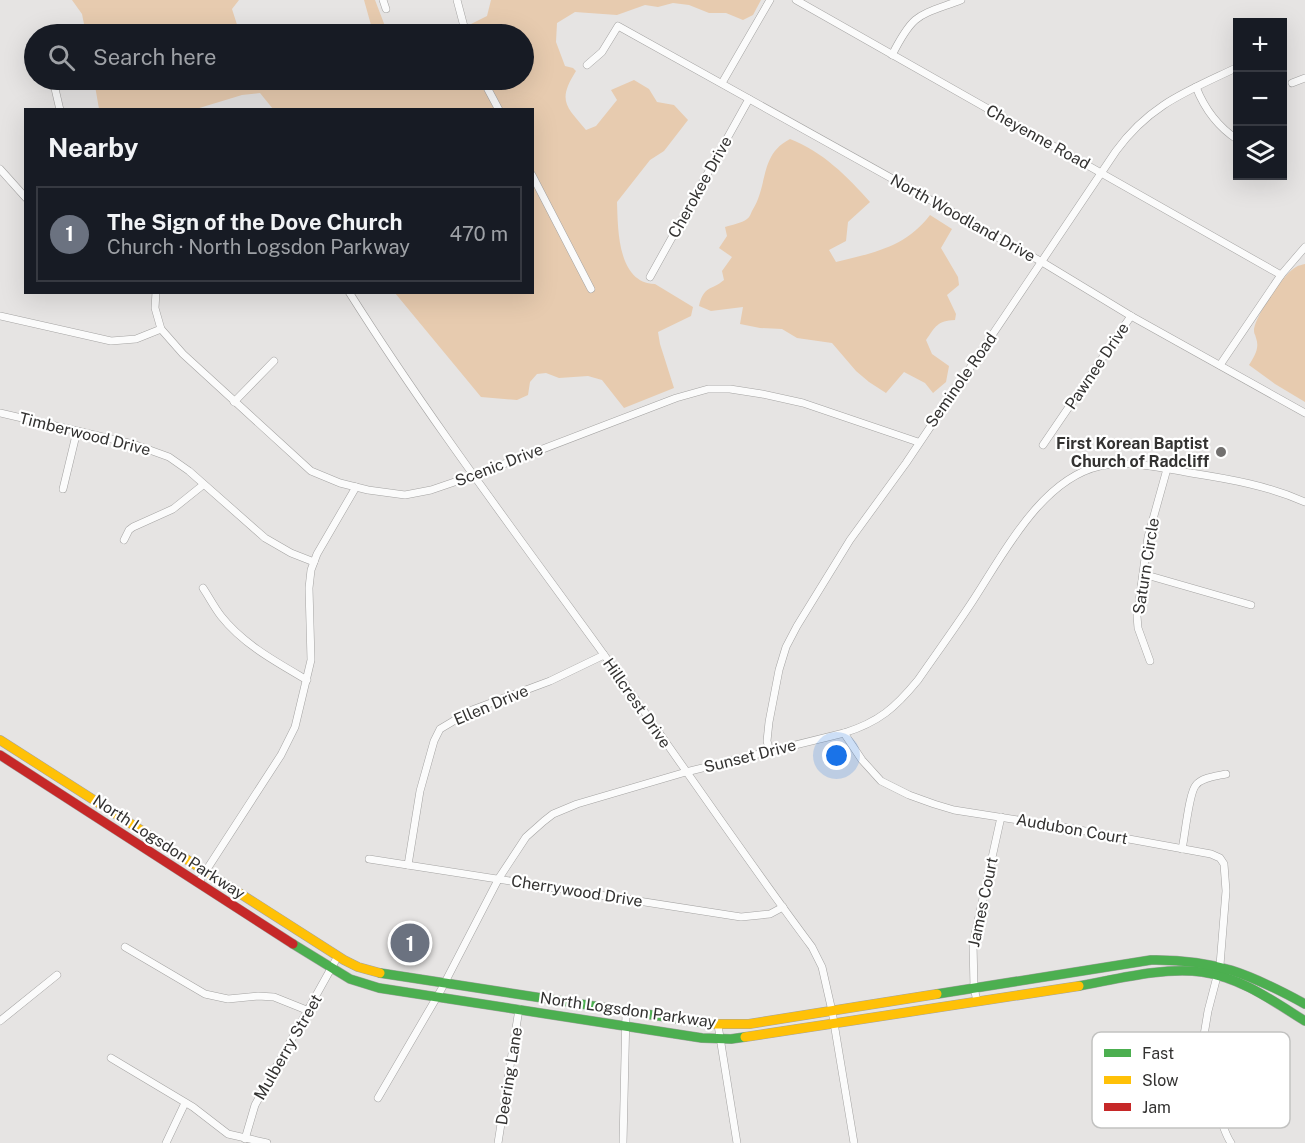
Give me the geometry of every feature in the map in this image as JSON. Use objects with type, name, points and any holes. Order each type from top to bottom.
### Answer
[{"type":"main road","name":"North Logsdon Parkway","points":[[0,740],[338,957],[373,972],[718,1025],[749,1024],[1151,960],[1180,958],[1220,965],[1252,976],[1305,1004]]},
{"type":"main road","name":"North Logsdon Parkway","points":[[0,755],[331,969],[350,979],[372,986],[720,1039],[754,1037],[977,1001],[1190,971],[1217,977],[1252,990],[1305,1020]]},
{"type":"street","points":[[383,0],[386,9]]},
{"type":"street","points":[[457,0],[463,24]]},
{"type":"street","points":[[722,83],[770,0]]},
{"type":"street","name":"Cheyenne Road","points":[[796,0],[1281,275]]},
{"type":"street","points":[[892,55],[916,17],[929,10],[961,0]]},
{"type":"street","name":"North Woodland Drive","points":[[587,65],[602,52],[618,26],[1042,262],[1131,316],[1305,413]]},
{"type":"street","name":"Seminole Road","points":[[770,752],[767,741],[771,704],[782,658],[789,641],[850,540],[906,463],[1121,144],[1144,119],[1164,104],[1233,70]]},
{"type":"street","points":[[1292,82],[1305,78]]},
{"type":"street","points":[[1196,87],[1214,120],[1233,136]]},
{"type":"street","points":[[55,90],[60,108]]},
{"type":"street","points":[[488,90],[498,108]]},
{"type":"street","name":"Cherokee Drive","points":[[650,277],[750,99]]},
{"type":"street","points":[[0,169],[24,196]]},
{"type":"street","points":[[534,179],[591,289]]},
{"type":"street","points":[[1220,365],[1281,275],[1305,248]]},
{"type":"street","points":[[0,316],[111,341],[136,339],[161,329],[155,308],[156,294]]},
{"type":"street","name":"Hillcrest Drive","points":[[350,294],[418,397],[818,956],[832,1011],[854,1143]]},
{"type":"street","name":"Pawnee Drive","points":[[1043,445],[1131,316]]},
{"type":"street","name":"Scenic Drive","points":[[161,329],[183,354],[311,471],[330,480],[396,494],[414,494],[475,475],[708,389],[730,389],[783,398],[918,442]]},
{"type":"street","points":[[234,402],[274,361]]},
{"type":"street","name":"Timberwood Drive","points":[[0,413],[157,451],[179,463],[265,538],[291,553],[314,562]]},
{"type":"street","points":[[63,489],[77,431]]},
{"type":"street","name":"Sunset Drive","points":[[378,1098],[437,997],[499,878],[526,837],[553,814],[577,804],[686,772],[844,733],[875,722],[902,700],[963,616],[1037,506],[1060,485],[1088,470],[1111,465],[1167,469],[1262,486],[1305,502]]},
{"type":"street","name":"Saturn Circle","points":[[1150,661],[1137,622],[1148,537],[1167,469]]},
{"type":"street","points":[[124,540],[133,527],[173,509],[203,485]]},
{"type":"street","points":[[198,883],[291,736],[302,707],[312,651],[309,588],[314,562],[356,487]]},
{"type":"street","points":[[1143,574],[1251,605]]},
{"type":"street","points":[[203,588],[218,613],[239,634],[252,645],[307,680]]},
{"type":"street","name":"Ellen Drive","points":[[408,865],[420,791],[434,741],[441,729],[472,710],[550,681],[604,655]]},
{"type":"street","name":"Audubon Court","points":[[844,733],[871,771],[881,781],[894,789],[954,810],[1216,856],[1224,864],[1226,891],[1220,965],[1205,1032]]},
{"type":"street","points":[[20,768],[27,757]]},
{"type":"street","points":[[1182,849],[1194,786],[1201,780],[1226,774]]},
{"type":"street","name":"James Court","points":[[977,1001],[974,988],[973,943],[1001,817]]},
{"type":"street","name":"Cherrywood Drive","points":[[369,859],[741,917],[770,914],[783,907]]},
{"type":"street","points":[[125,947],[205,994],[228,999],[258,996],[274,998],[309,1011]]},
{"type":"street","name":"Mulberry Street","points":[[245,1139],[255,1105],[338,957]]},
{"type":"street","points":[[0,1021],[57,975]]},
{"type":"street","name":"Deering Lane","points":[[498,1143],[519,1009]]},
{"type":"street","points":[[623,1143],[626,1012]]},
{"type":"street","points":[[718,1025],[737,1143]]},
{"type":"street","points":[[111,1058],[186,1103],[228,1134],[267,1143]]},
{"type":"street","points":[[166,1143],[186,1103]]},
{"type":"street","name":"Audubon Court","points":[[1224,1128],[1231,1143]]},
{"type":"shaded area","points":[[72,0],[239,0],[232,9],[237,24],[84,24],[82,14]]},
{"type":"shaded area","points":[[364,0],[375,0],[384,24],[371,24]]},
{"type":"shaded area","points":[[491,0],[761,0],[753,15],[743,20],[726,13],[709,13],[689,5],[673,3],[658,7],[645,5],[617,15],[575,12],[557,23],[556,42],[565,66],[576,71],[567,90],[566,103],[586,130],[596,126],[617,100],[611,90],[634,80],[649,89],[657,102],[674,105],[688,120],[664,151],[650,160],[617,202],[619,239],[622,252],[633,274],[642,281],[655,284],[693,307],[691,316],[658,332],[674,388],[624,408],[602,380],[588,376],[559,378],[546,373],[537,374],[530,382],[528,395],[517,400],[481,397],[396,294],[534,294],[534,108],[272,108],[260,93],[242,95],[199,108],[99,108],[96,90],[534,90],[534,24],[471,24],[487,16]]},
{"type":"shaded area","points":[[790,139],[824,158],[853,183],[870,202],[848,222],[846,241],[829,250],[836,262],[876,252],[899,242],[921,226],[930,215],[952,229],[941,248],[958,277],[959,285],[947,295],[956,314],[955,320],[937,325],[926,340],[932,354],[949,366],[946,382],[933,393],[925,383],[904,372],[886,393],[856,371],[832,343],[797,338],[782,329],[740,324],[743,307],[711,311],[699,306],[706,291],[724,280],[722,271],[732,257],[719,248],[727,236],[725,227],[742,222],[749,217],[761,191],[773,153]]},
{"type":"shaded area","points":[[1305,264],[1305,402],[1249,365],[1257,349],[1254,329],[1265,305],[1291,271]]},
{"type":"traffic: fast","points":[[293,944],[350,979],[379,988],[702,1038],[745,1037]]},
{"type":"traffic: fast","points":[[937,994],[1151,960],[1174,960],[1231,970],[1267,984],[1305,1004]]},
{"type":"traffic: fast","points":[[1079,986],[1156,972],[1202,972],[1243,984],[1305,1021]]},
{"type":"traffic: fast","points":[[380,973],[711,1024]]},
{"type":"traffic: slow","points":[[0,740],[344,960],[358,967],[380,973]]},
{"type":"traffic: slow","points":[[745,1037],[1079,986]]},
{"type":"traffic: slow","points":[[711,1024],[749,1024],[937,994]]},
{"type":"traffic: jam","points":[[0,755],[293,944]]},
{"type":"place","name":"First Korean Baptist Church of Radcliff","points":[[1221,452]]},
{"type":"place","name":"The Sign of the Dove Church","points":[[410,943]]}]
